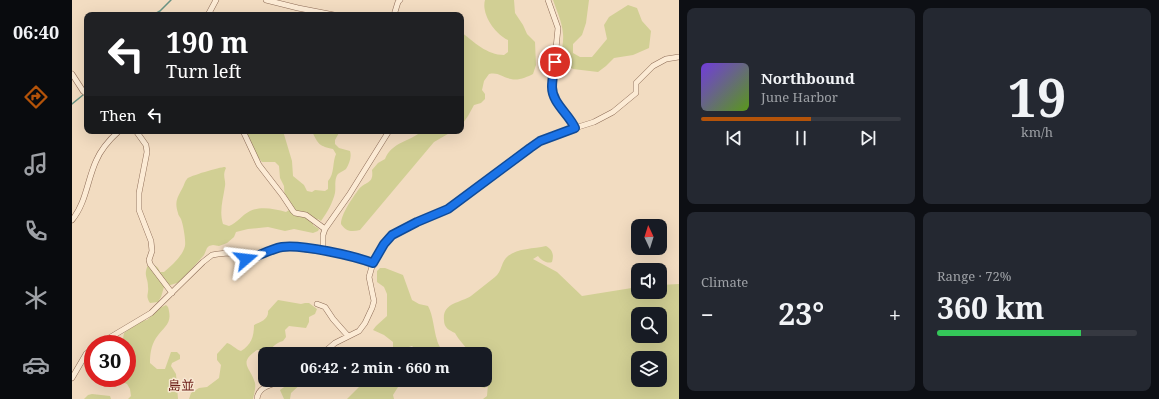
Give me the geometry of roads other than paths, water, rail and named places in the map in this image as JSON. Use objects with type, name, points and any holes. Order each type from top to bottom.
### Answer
[{"type":"street","points":[[210,12],[216,0]]},
{"type":"street","points":[[266,0],[319,12]]},
{"type":"street","points":[[395,12],[400,0]]},
{"type":"street","points":[[548,0],[558,28],[552,93],[556,101],[572,120],[575,128]]},
{"type":"street","points":[[330,347],[359,331],[365,323],[372,308],[374,297],[369,277],[373,263],[384,244],[392,235],[417,222],[448,209],[540,141],[594,122],[613,112],[636,93],[636,83],[653,66],[666,58],[679,57]]},
{"type":"street","points":[[72,74],[84,92]]},
{"type":"street","points":[[72,220],[82,204],[96,161],[103,147],[116,134]]},
{"type":"street","points":[[138,134],[146,145],[147,152],[139,193],[139,210],[151,241],[152,251],[149,260],[150,264],[172,293]]},
{"type":"street","points":[[244,134],[259,165],[283,196],[292,211],[306,215],[325,229]]},
{"type":"street","points":[[323,251],[323,235],[325,229],[349,195],[387,134]]},
{"type":"street","points":[[114,335],[151,313],[208,258],[218,254],[228,253],[250,259],[282,247],[293,247],[323,251],[373,263]]},
{"type":"street","points":[[317,304],[324,307],[332,319],[348,336]]},
{"type":"street","points":[[72,378],[84,357]]},
{"type":"street","points":[[257,399],[258,393],[261,389],[267,387]]},
{"type":"waterway","points":[[158,12],[171,0]]},
{"type":"waterway","points":[[72,104],[83,95]]},
{"type":"district","name":"島並","points":[[181,385]]}]
